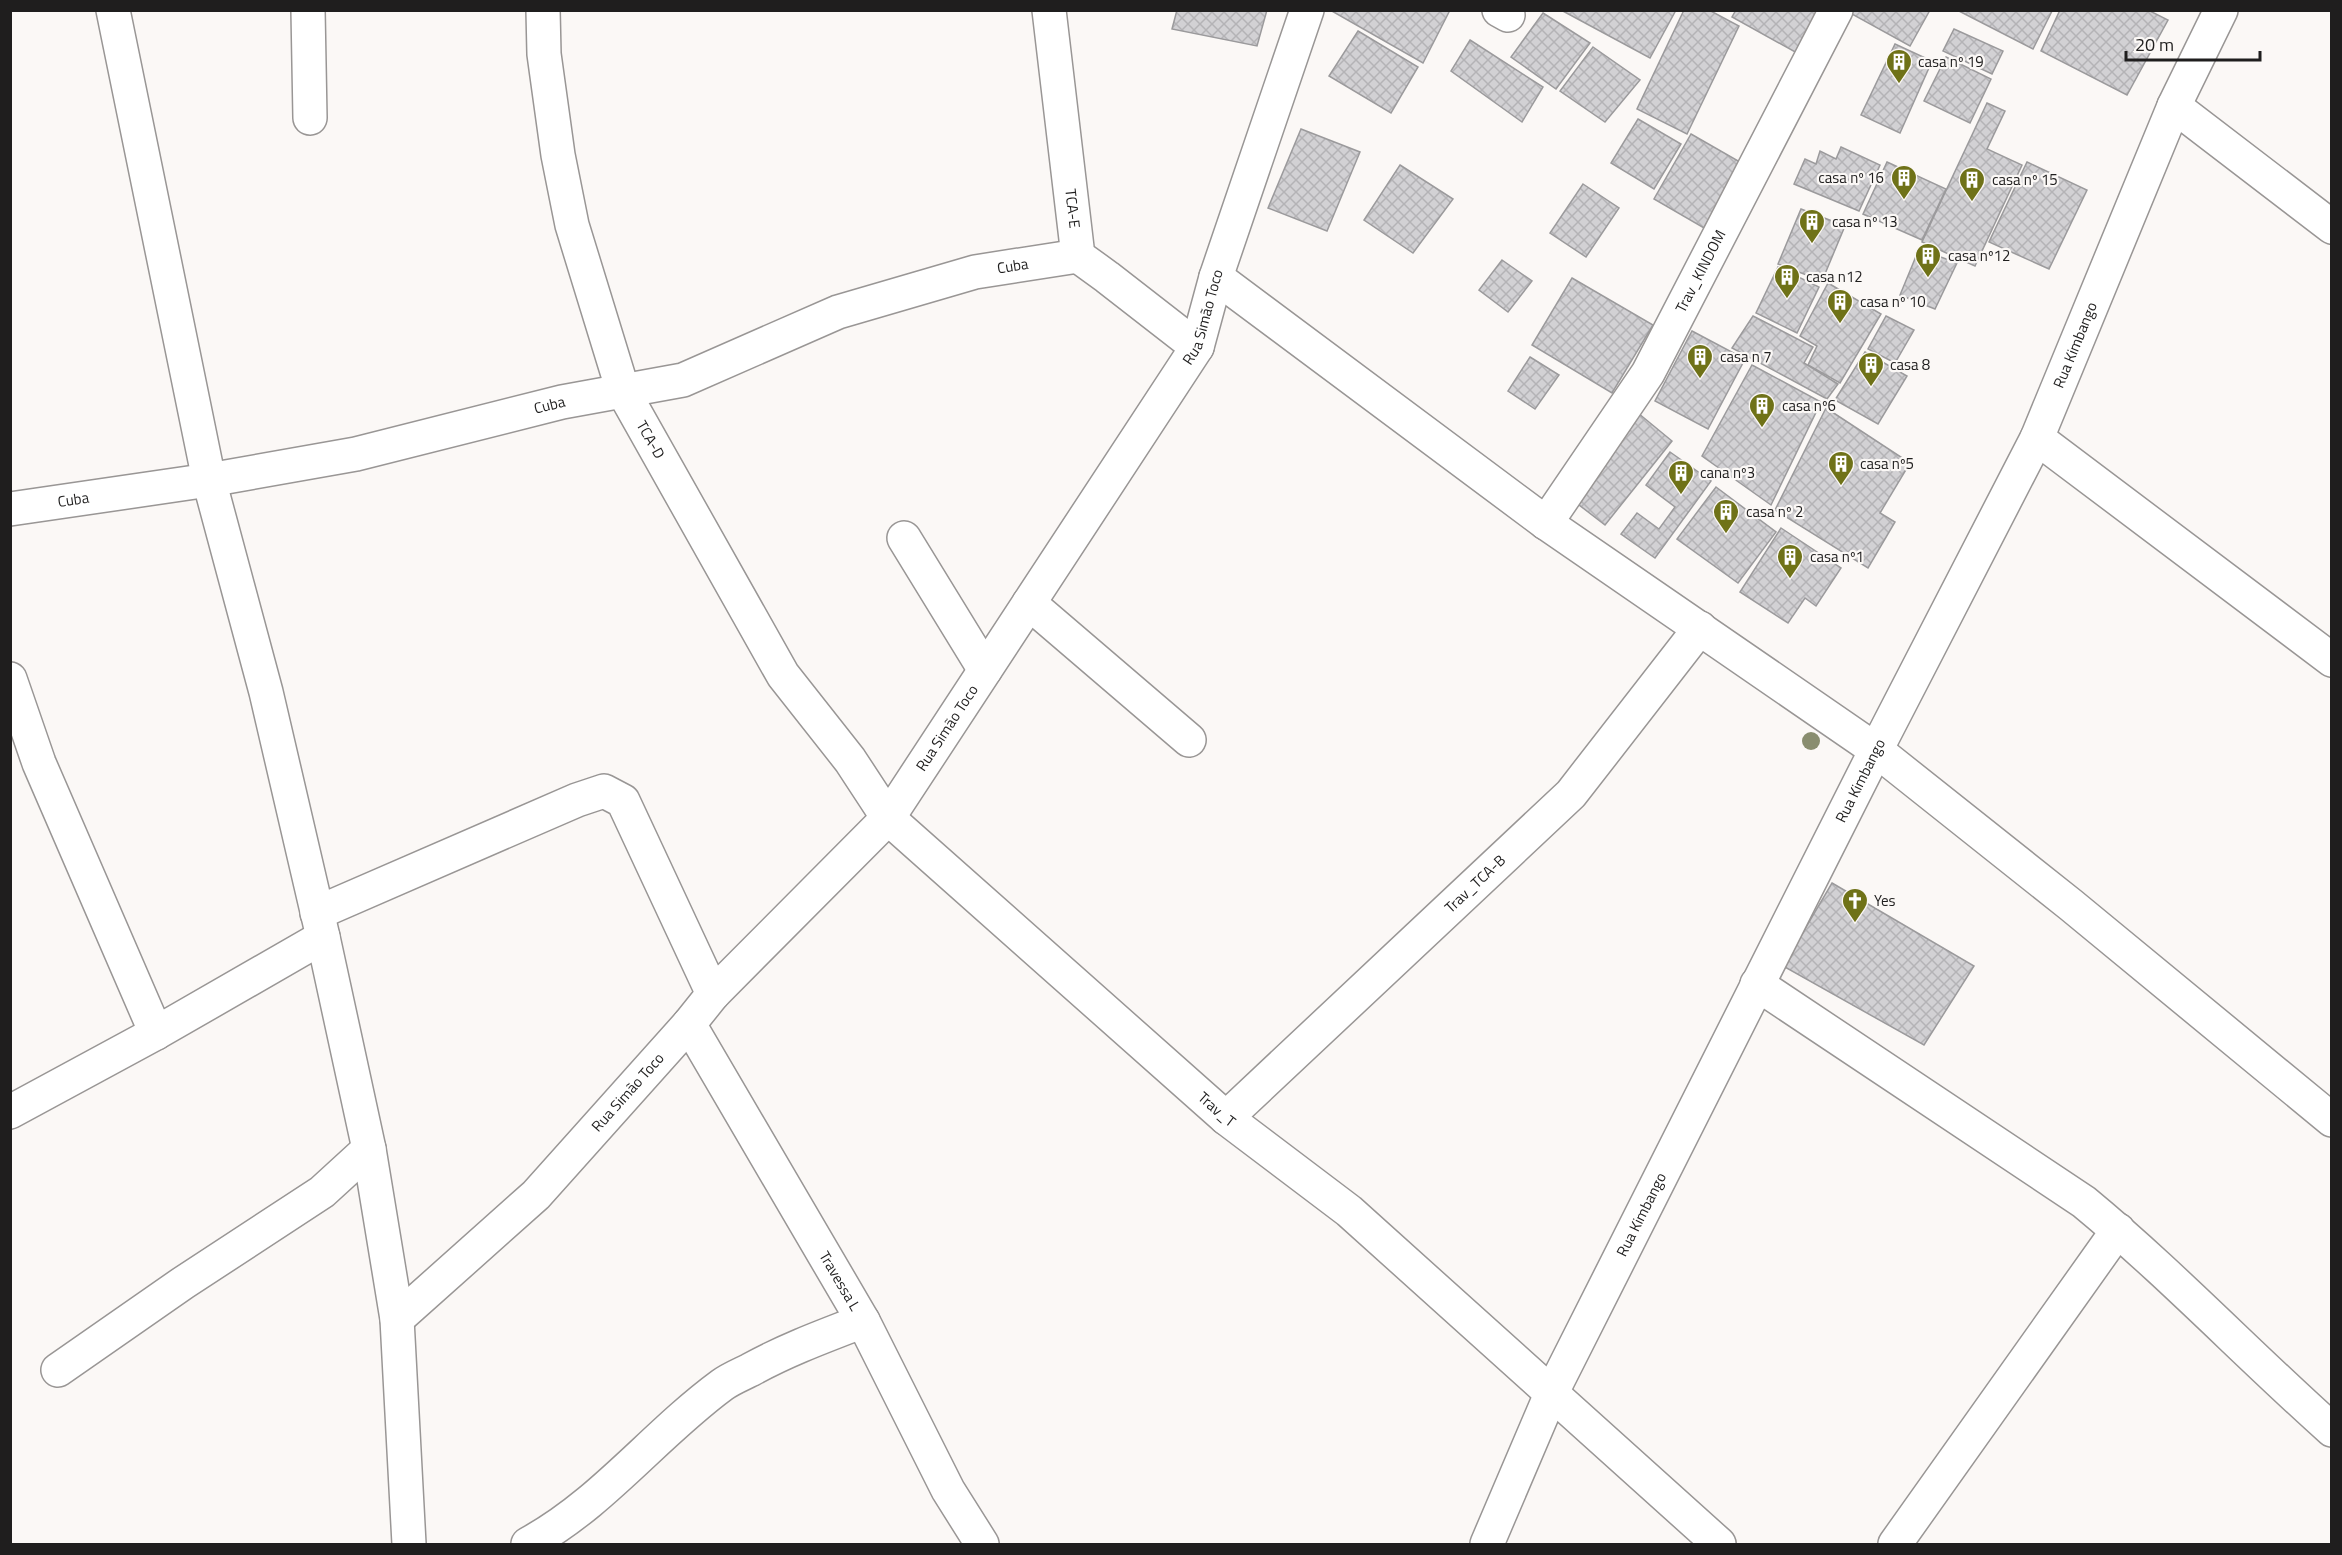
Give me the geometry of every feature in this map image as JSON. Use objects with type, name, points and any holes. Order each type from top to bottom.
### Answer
[{"type":"street","points":[[113,10],[209,480],[266,692],[369,1149],[397,1319],[409,1545]]},
{"type":"street","points":[[308,10],[310,117]]},
{"type":"street","name":"TCA-D","points":[[543,10],[544,54],[558,155],[572,225],[623,391],[783,675],[850,760],[888,818]]},
{"type":"street","name":"TCA-E","points":[[1049,10],[1077,256]]},
{"type":"street","name":"Rua Simão Toco","points":[[397,1319],[536,1195],[689,1024],[713,994],[888,818],[1197,347],[1215,277],[1306,10]]},
{"type":"street","name":"Trav_KINDOM","points":[[1546,523],[1648,373],[1836,10]]},
{"type":"street","name":"Rua Kimbango","points":[[1487,1545],[1551,1394],[1757,984],[2037,438],[2174,106],[2209,15]]},
{"type":"street","points":[[2174,106],[2331,227]]},
{"type":"street","points":[[1077,256],[1197,347]]},
{"type":"street","name":"Cuba","points":[[10,509],[209,480],[356,454],[562,402],[683,380],[838,312],[975,272],[1077,256]]},
{"type":"street","points":[[1215,277],[1546,523],[1876,750],[2071,905],[2331,1119]]},
{"type":"street","points":[[2037,438],[2331,660]]},
{"type":"street","points":[[904,538],[985,670]]},
{"type":"street","points":[[1029,603],[1189,740]]},
{"type":"street","name":"Trav_TCA-B","points":[[1226,1118],[1571,794],[1700,628]]},
{"type":"street","points":[[10,678],[39,763],[156,1033]]},
{"type":"street","points":[[10,1112],[156,1033],[320,925],[577,800],[604,791],[623,801],[713,994]]},
{"type":"street","name":"Trav_T","points":[[888,818],[1226,1118],[1349,1211],[1719,1545]]},
{"type":"street","points":[[1757,984],[2084,1202],[2118,1230],[2331,1430]]},
{"type":"street","name":"Travessa L","points":[[689,1024],[863,1321],[948,1490],[982,1545]]},
{"type":"street","points":[[57,1370],[183,1283],[322,1192],[369,1149]]},
{"type":"street","points":[[1895,1545],[2118,1230]]},
{"type":"street","points":[[528,1545],[557,1529],[612,1484],[663,1432],[723,1384],[782,1352],[863,1321]]},
{"type":"building","points":[[1177,10],[1267,10],[1257,46],[1172,29]]},
{"type":"building","points":[[1330,10],[1450,10],[1423,63]]},
{"type":"building","points":[[1561,10],[1676,10],[1650,58]]},
{"type":"building","points":[[1684,10],[1709,10],[1739,26],[1687,134],[1637,109]]},
{"type":"building","points":[[1736,10],[1818,10],[1797,53],[1732,17]]},
{"type":"building","points":[[1851,10],[1930,10],[1910,46],[1850,13]]},
{"type":"building","points":[[1957,10],[2050,10],[2052,11],[2033,49]]},
{"type":"building","points":[[2060,10],[2148,10],[2168,20],[2127,95],[2041,51]]},
{"type":"building","points":[[1543,13],[1590,43],[1556,89],[1511,57]]},
{"type":"building","points":[[1954,29],[2003,51],[1992,74],[1943,51]]},
{"type":"building","points":[[1358,31],[1418,67],[1391,113],[1329,76]]},
{"type":"building","points":[[1470,40],[1543,87],[1522,122],[1451,71]]},
{"type":"building","name":"casa nº 19","points":[[1895,44],[1932,61],[1900,133],[1861,115]]},
{"type":"building","points":[[1593,47],[1640,80],[1605,122],[1560,91]]},
{"type":"building","points":[[1946,57],[1991,79],[1970,123],[1924,101]]},
{"type":"building","name":"casa nº 15","points":[[1987,103],[2005,111],[1987,149],[2022,165],[1975,266],[1922,242]]},
{"type":"building","points":[[1638,119],[1681,144],[1654,189],[1611,163]]},
{"type":"building","points":[[1301,129],[1360,152],[1327,231],[1268,208]]},
{"type":"building","points":[[1691,134],[1740,162],[1704,228],[1654,199]]},
{"type":"building","points":[[1841,147],[1880,165],[1859,211],[1794,184],[1805,159],[1816,164],[1820,151],[1836,159]]},
{"type":"building","name":"casa nº 16","points":[[1887,162],[1946,189],[1922,240],[1863,214]]},
{"type":"building","points":[[2027,162],[2087,190],[2049,269],[1989,242]]},
{"type":"building","points":[[1400,165],[1453,199],[1413,253],[1364,220]]},
{"type":"building","points":[[1583,184],[1619,208],[1586,257],[1550,233]]},
{"type":"building","name":"casa nº 13","points":[[1801,209],[1845,226],[1822,281],[1778,264]]},
{"type":"building","name":"casa nº12","points":[[1919,249],[1957,263],[1935,309],[1900,295]]},
{"type":"building","points":[[1502,260],[1532,281],[1508,312],[1479,290]]},
{"type":"building","name":"casa n12","points":[[1778,267],[1819,287],[1797,333],[1756,313]]},
{"type":"building","points":[[1572,278],[1653,325],[1612,393],[1532,345]]},
{"type":"building","name":"casa nº 10","points":[[1828,283],[1881,314],[1840,383],[1808,365],[1817,346],[1800,336]]},
{"type":"building","points":[[1753,316],[1813,347],[1804,363],[1838,384],[1827,399],[1732,348]]},
{"type":"building","points":[[1886,316],[1914,330],[1895,363],[1868,349]]},
{"type":"building","name":"casa n 7","points":[[1692,331],[1745,359],[1708,429],[1655,401]]},
{"type":"building","name":"casa 8","points":[[1865,352],[1907,376],[1878,424],[1835,400]]},
{"type":"building","points":[[1530,357],[1559,375],[1535,409],[1508,391]]},
{"type":"building","name":"casa nº6","points":[[1752,365],[1821,402],[1771,505],[1702,456]]},
{"type":"building","name":"casa nº5","points":[[1826,408],[1910,463],[1880,513],[1895,522],[1868,568],[1775,510]]},
{"type":"building","points":[[1638,413],[1672,441],[1605,525],[1570,498]]},
{"type":"building","name":"cana nº3","points":[[1670,452],[1711,481],[1655,558],[1621,534],[1637,513],[1659,529],[1675,507],[1646,485]]},
{"type":"building","name":"casa nº 2","points":[[1716,487],[1776,532],[1738,583],[1677,539]]},
{"type":"building","name":"casa nº1","points":[[1781,528],[1841,568],[1816,606],[1805,598],[1788,623],[1740,592]]},
{"type":"building","name":"Yes","points":[[1832,883],[1974,966],[1924,1045],[1783,966]]},
{"type":"place","name":"casa nº 19","points":[[1899,85]]},
{"type":"place","name":"casa nº 16","points":[[1904,201]]},
{"type":"place","name":"casa nº 15","points":[[1972,203]]},
{"type":"place","name":"casa nº 13","points":[[1812,245]]},
{"type":"place","name":"casa nº12","points":[[1928,279]]},
{"type":"place","name":"casa n12","points":[[1787,300]]},
{"type":"place","name":"casa nº 10","points":[[1840,325]]},
{"type":"place","name":"casa n 7","points":[[1700,380]]},
{"type":"place","name":"casa 8","points":[[1871,388]]},
{"type":"place","name":"casa nº6","points":[[1762,429]]},
{"type":"place","name":"casa nº5","points":[[1841,487]]},
{"type":"place","name":"cana nº3","points":[[1681,496]]},
{"type":"place","name":"casa nº 2","points":[[1726,535]]},
{"type":"place","name":"casa nº1","points":[[1790,580]]},
{"type":"place","name":"Yes","points":[[1855,924]]}]
